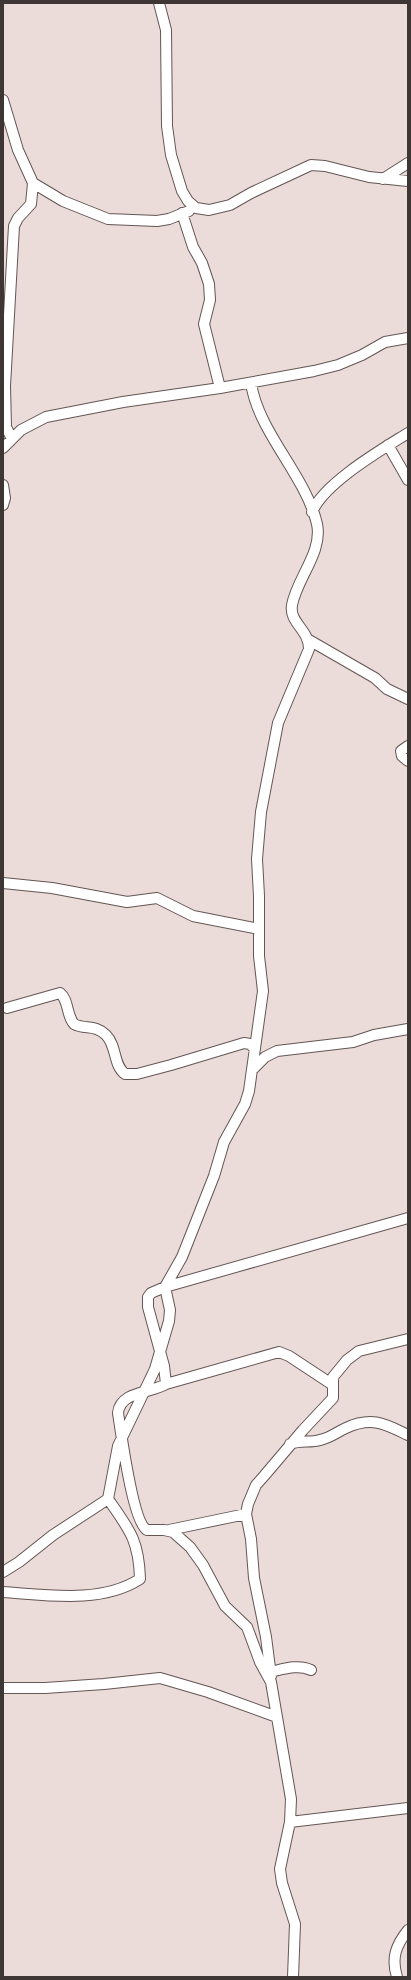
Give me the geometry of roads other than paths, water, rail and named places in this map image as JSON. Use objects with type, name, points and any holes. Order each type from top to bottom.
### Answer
[{"type":"street","points":[[159,3],[166,30],[167,126],[171,155],[182,191],[188,201],[196,208]]},
{"type":"street","points":[[3,100],[18,150],[33,183],[31,204],[18,218],[14,226],[5,399],[6,427],[12,439]]},
{"type":"street","points":[[383,179],[408,163]]},
{"type":"street","points":[[33,183],[63,201],[108,219],[157,221],[169,219],[196,208],[209,210],[230,205],[251,193],[311,165],[325,166],[383,179],[408,181]]},
{"type":"street","points":[[182,213],[193,247],[202,263],[209,284],[210,300],[204,324],[220,388]]},
{"type":"street","points":[[3,448],[29,425],[59,414],[123,402],[251,383],[338,365],[362,355],[385,342],[408,338]]},
{"type":"street","points":[[251,383],[253,398],[261,416],[302,490],[318,530],[309,564],[294,599],[292,609],[294,619],[309,640],[375,678],[387,689],[408,699]]},
{"type":"street","points":[[312,512],[318,500],[326,490],[388,445],[408,433]]},
{"type":"street","points":[[388,445],[408,480]]},
{"type":"street","points":[[3,485],[5,498],[3,505]]},
{"type":"street","points":[[3,1592],[36,1596],[79,1595],[103,1592],[133,1584],[140,1579],[136,1544],[129,1529],[108,1499],[118,1446],[155,1369],[160,1351],[170,1310],[165,1288],[182,1257],[214,1176],[224,1142],[245,1104],[252,1070],[263,991],[259,956],[257,859],[264,792],[278,723],[305,660],[309,649],[309,640]]},
{"type":"street","points":[[408,746],[401,752],[402,756],[408,761]]},
{"type":"street","points":[[3,883],[52,888],[122,901],[157,898],[193,916],[259,929]]},
{"type":"street","points":[[7,1008],[60,993],[65,999],[67,1012],[74,1024],[95,1028],[106,1035],[110,1041],[119,1066],[125,1074],[137,1074],[244,1043],[250,1044],[255,1049]]},
{"type":"street","points":[[252,1070],[265,1057],[277,1051],[353,1042],[374,1035],[408,1028]]},
{"type":"street","points":[[166,1384],[160,1351],[148,1302],[151,1293],[408,1218]]},
{"type":"street","points":[[294,1977],[295,1924],[282,1883],[280,1869],[290,1822],[291,1799],[254,1578],[251,1540],[246,1514],[248,1504],[256,1485],[290,1444],[330,1401],[334,1394],[333,1385],[336,1372],[359,1351],[408,1339]]},
{"type":"street","points":[[246,1514],[169,1530],[147,1530],[140,1524],[128,1474],[122,1440],[118,1413],[120,1406],[125,1399],[166,1384],[279,1352],[288,1356],[333,1385]]},
{"type":"street","points":[[290,1444],[303,1441],[316,1442],[331,1437],[350,1427],[376,1422],[382,1422],[408,1435]]},
{"type":"street","points":[[3,1572],[19,1562],[53,1535],[108,1499]]},
{"type":"street","points":[[169,1530],[179,1536],[190,1547],[203,1565],[225,1606],[247,1627],[260,1662],[271,1677]]},
{"type":"street","points":[[271,1677],[299,1667],[312,1670]]},
{"type":"street","points":[[3,1688],[45,1688],[160,1678],[208,1692],[277,1717]]},
{"type":"street","points":[[290,1822],[360,1815],[408,1808]]},
{"type":"street","points":[[396,1977],[393,1963],[394,1956],[399,1942],[408,1930]]}]
